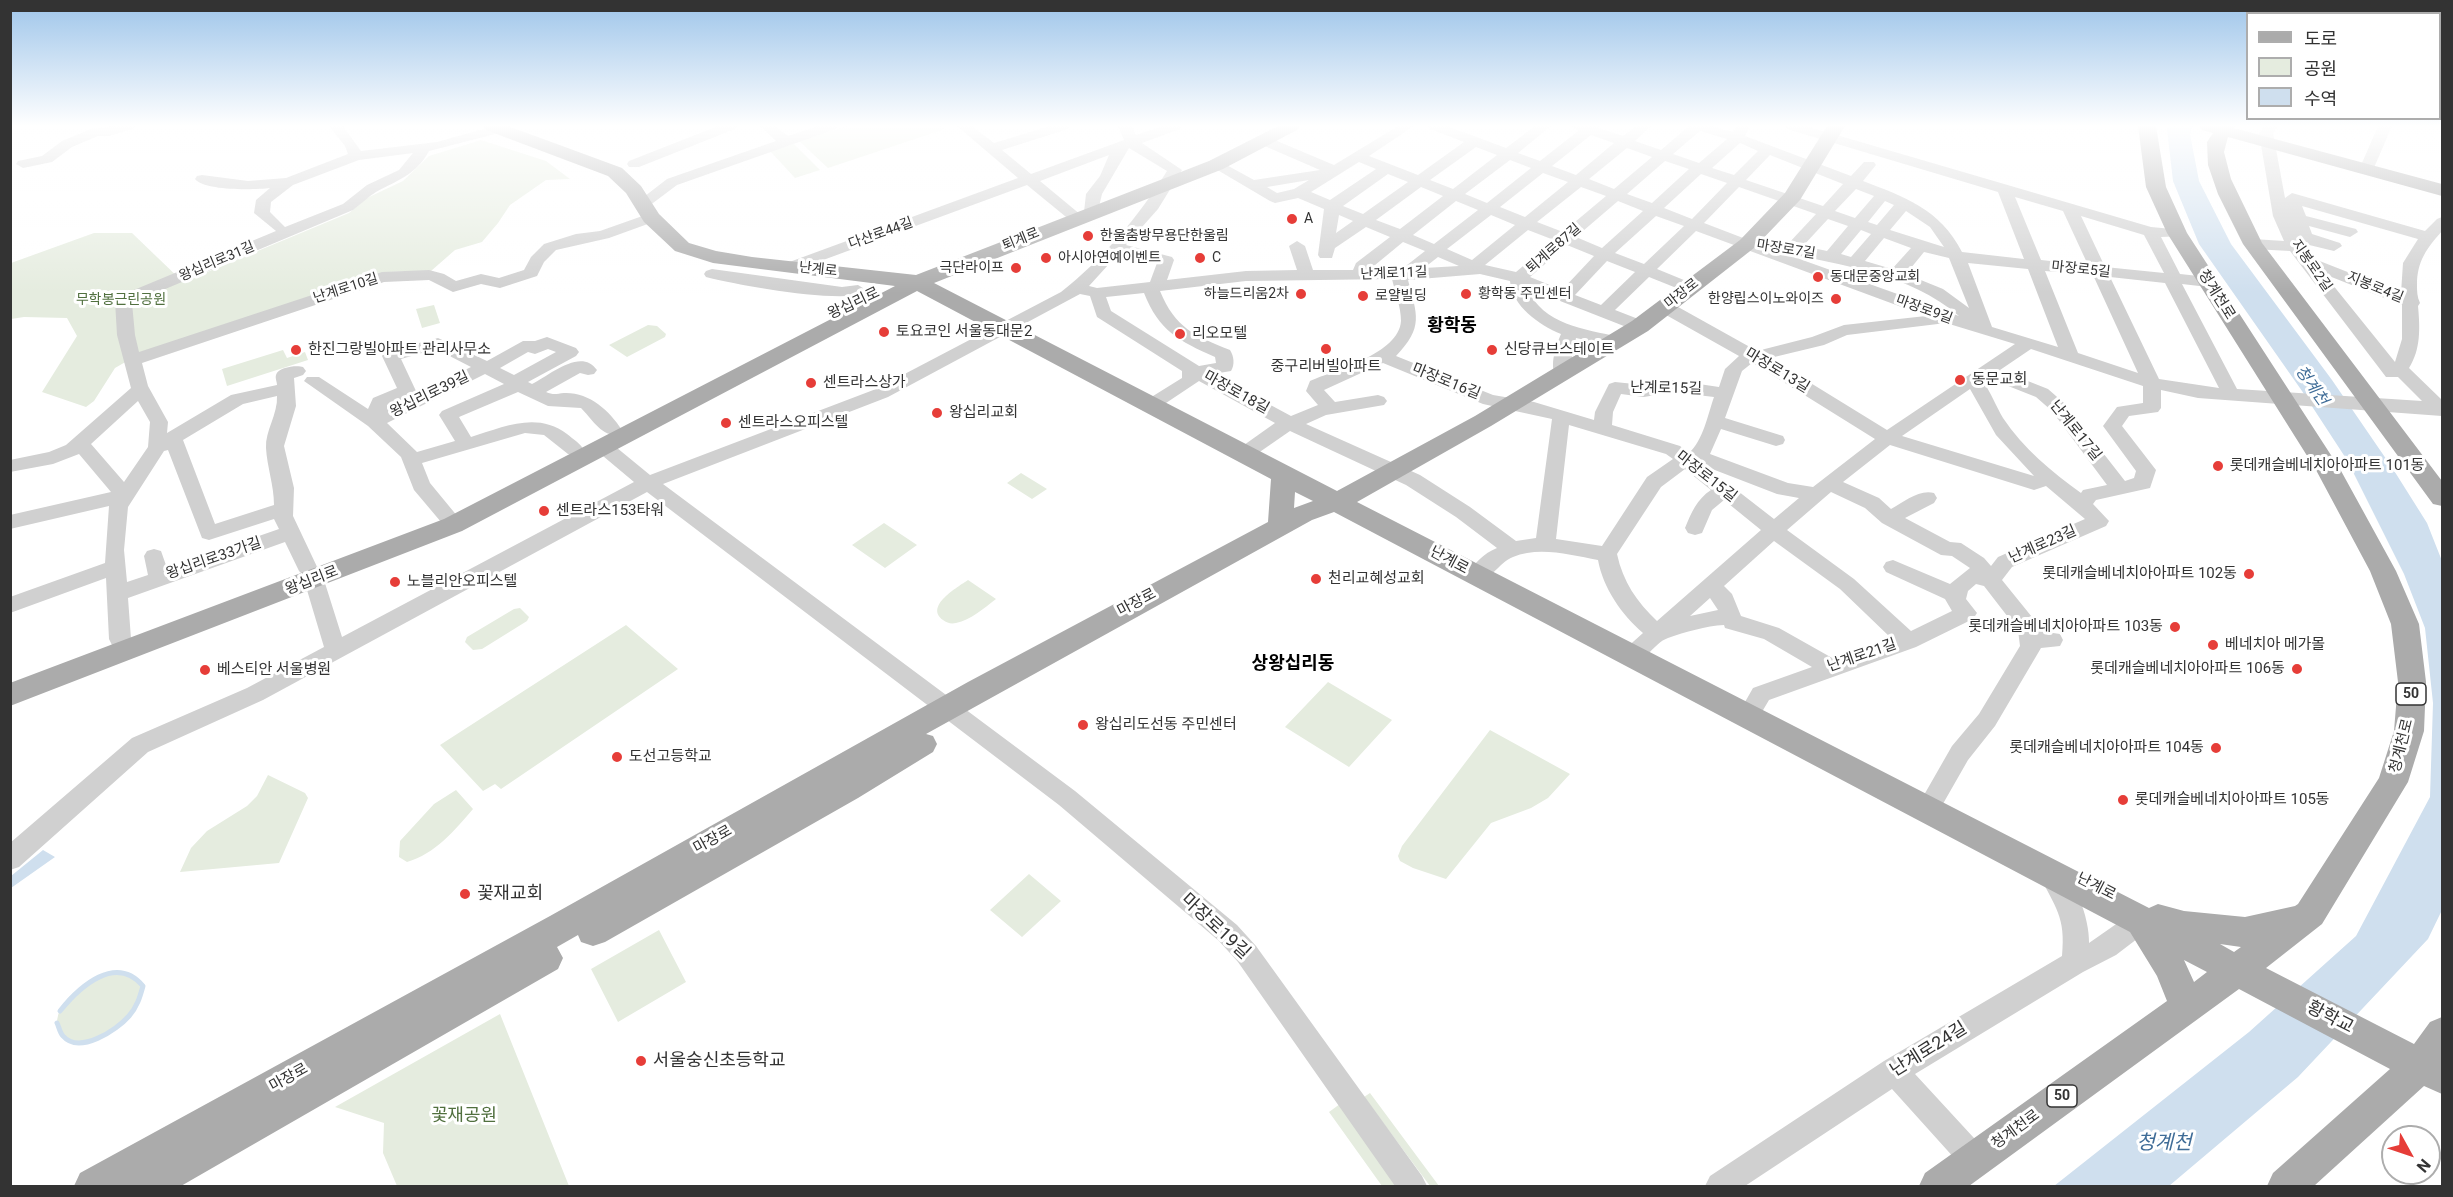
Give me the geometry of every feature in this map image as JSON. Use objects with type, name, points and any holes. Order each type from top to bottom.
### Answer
[{"type":"main road","name":"난계로","points":[[625,182],[634,190],[648,211],[682,247],[713,257],[790,267],[853,289],[918,282],[953,303],[2051,874],[2149,920]]},
{"type":"main road","name":"퇴계로","points":[[918,282],[1173,182]]},
{"type":"main road","name":"마장로","points":[[145,1186],[847,789],[955,714],[1056,663],[1314,521],[1337,502],[1511,404],[1613,340],[1640,326],[1747,244],[1790,199],[1802,182]]},
{"type":"main road","name":"청계천로","points":[[1938,1186],[2187,1006],[2235,965],[2310,914],[2393,783],[2409,731],[2412,682],[2405,624],[2383,571],[2328,469],[2286,398],[2177,233],[2155,182]]},
{"type":"main road","points":[[2223,182],[2231,203],[2253,243],[2366,403],[2441,494]]},
{"type":"main road","points":[[2411,182],[2442,190]]},
{"type":"main road","points":[[953,303],[956,266]]},
{"type":"main road","name":"왕십리로","points":[[10,679],[136,638],[453,525],[609,438],[853,289],[875,291],[918,282]]},
{"type":"main road","name":"왕십리로","points":[[311,576],[448,517],[575,450],[609,438],[918,282]]},
{"type":"main road","points":[[1280,526],[1284,475]]},
{"type":"main road","name":"마장로","points":[[93,1186],[955,714],[1280,526],[1304,513],[1337,502]]},
{"type":"main road","name":"왕십리로","points":[[10,695],[136,638]]},
{"type":"main road","name":"난계로","points":[[1748,716],[1788,728],[1932,802],[2235,965]]},
{"type":"main road","points":[[2149,920],[2245,932],[2304,919]]},
{"type":"main road","points":[[2149,920],[2187,1006]]},
{"type":"main road","name":"황학교","points":[[2235,965],[2427,1057]]},
{"type":"main road","points":[[2286,1186],[2427,1057]]},
{"type":"street","points":[[221,182],[248,186],[288,182]]},
{"type":"street","points":[[278,227],[262,213],[264,200],[288,182]]},
{"type":"street","name":"왕십리로31길","points":[[283,509],[209,533],[165,443],[159,422],[141,389],[126,335],[123,301],[348,207],[363,194],[390,182]]},
{"type":"street","points":[[648,211],[672,182]]},
{"type":"street","name":"다산로44길","points":[[790,267],[1024,182]]},
{"type":"street","points":[[1032,182],[1084,215],[1103,182]]},
{"type":"street","name":"퇴계로87길","points":[[1246,182],[1275,198],[1299,193],[1318,182]]},
{"type":"street","name":"퇴계로87길","points":[[1252,185],[1271,182]]},
{"type":"street","points":[[1327,275],[1327,245],[1332,206],[1367,182]]},
{"type":"street","points":[[1327,245],[1332,244],[1419,182]]},
{"type":"street","points":[[1422,182],[1690,288]]},
{"type":"street","points":[[1360,275],[1362,266],[1471,182]]},
{"type":"street","points":[[1330,408],[1315,390],[1316,386],[1395,349],[1409,322],[1400,279],[1522,182]]},
{"type":"street","points":[[1474,268],[1578,182]]},
{"type":"street","points":[[1585,182],[1747,244]]},
{"type":"street","name":"퇴계로87길","points":[[1518,279],[1631,182]]},
{"type":"street","points":[[1565,296],[1605,254],[1685,182]]},
{"type":"street","points":[[1604,311],[1736,182]]},
{"type":"street","points":[[1743,182],[1880,232],[1955,255]]},
{"type":"street","points":[[1850,182],[1904,204],[1935,223],[1948,240],[1955,255],[1985,331]]},
{"type":"street","points":[[1984,182],[2070,210],[2150,232],[2177,233]]},
{"type":"street","name":"지봉로2길","points":[[2276,182],[2281,216],[2296,240],[2305,261],[2396,372]]},
{"type":"street","points":[[1792,249],[1853,183]]},
{"type":"street","points":[[10,859],[140,745],[255,694],[648,483],[882,393],[1002,328],[1067,296],[1078,288],[1154,206],[1167,184]]},
{"type":"street","points":[[2005,189],[2070,356]]},
{"type":"street","name":"퇴계로87길","points":[[1299,193],[1402,235],[1474,268],[1518,279],[1640,326]]},
{"type":"street","points":[[1830,258],[1860,225],[1883,194]]},
{"type":"street","points":[[2296,240],[2299,219],[2292,198],[2429,237]]},
{"type":"street","points":[[1854,264],[1904,204]]},
{"type":"street","points":[[2070,210],[2152,383]]},
{"type":"street","name":"난계로10길","points":[[132,360],[382,277],[438,276],[453,287],[481,279],[500,283],[531,273],[537,260],[550,247],[576,238],[603,234],[648,211]]},
{"type":"street","points":[[2299,219],[2350,232]]},
{"type":"street","name":"지봉로4길","points":[[2396,372],[2406,362],[2410,342],[2412,303],[2408,276],[2412,260],[2442,222]]},
{"type":"street","points":[[2150,232],[2231,394]]},
{"type":"street","points":[[2253,243],[2296,240],[2334,246]]},
{"type":"street","name":"마장로7길","points":[[1747,244],[1792,249],[1895,276],[1939,294],[1985,331]]},
{"type":"street","name":"마장로9길","points":[[1747,244],[1985,331],[2152,383],[2185,391],[2442,409]]},
{"type":"street","points":[[1297,246],[1307,275]]},
{"type":"street","points":[[1895,276],[1921,246]]},
{"type":"street","points":[[1117,247],[1167,260],[1154,286],[1168,322],[1191,340],[1224,354],[1225,367],[1193,370],[1191,380],[1150,405]]},
{"type":"street","name":"마장로5길","points":[[1955,255],[2099,273],[2208,282]]},
{"type":"street","name":"지봉로4길","points":[[2305,261],[2412,303]]},
{"type":"street","name":"난계로11길","points":[[1078,288],[1096,293],[1246,276],[1405,274],[1474,268]]},
{"type":"street","name":"왕십리로","points":[[712,273],[743,280],[842,292],[853,289]]},
{"type":"street","points":[[1518,279],[1517,287],[1522,298],[1557,325],[1570,332],[1613,340]]},
{"type":"street","name":"마장로18길","points":[[1096,293],[1103,313],[1193,370],[1292,424],[1394,470]]},
{"type":"street","name":"마장로13길","points":[[1665,307],[1755,358],[1887,438]]},
{"type":"street","name":"난계로15길","points":[[1694,458],[1715,421],[1734,369],[1743,360],[1818,340],[1844,330],[1947,318]]},
{"type":"street","points":[[1562,373],[1564,347],[1570,332]]},
{"type":"street","name":"왕십리로39길","points":[[375,422],[485,362],[529,345],[535,349],[547,342],[570,352],[519,382],[448,415],[466,444]]},
{"type":"street","name":"왕십리로39길","points":[[375,422],[379,402],[407,391],[391,356],[438,343],[485,362],[548,400],[587,403],[609,438]]},
{"type":"street","points":[[1632,656],[1775,530],[1887,438],[1919,414],[2029,343]]},
{"type":"street","name":"마장로16길","points":[[1382,356],[1489,400],[1511,404]]},
{"type":"street","points":[[537,389],[580,365],[588,370]]},
{"type":"street","points":[[2396,372],[2442,409]]},
{"type":"street","points":[[336,651],[311,576],[282,516],[284,488],[275,447],[287,406],[285,375],[305,376],[375,422],[409,454],[421,485],[448,517]]},
{"type":"street","points":[[1981,376],[1994,417],[2013,443],[2047,478],[2082,504]]},
{"type":"street","name":"난계로17길","points":[[1981,376],[2042,393],[2058,407],[2120,488]]},
{"type":"street","name":"왕십리로39길","points":[[519,382],[575,402]]},
{"type":"street","name":"난계로23길","points":[[1991,580],[2005,561],[2099,520],[2082,504],[2090,495],[2143,483],[2146,470],[2112,426],[2122,411],[2152,408],[2152,383]]},
{"type":"street","name":"난계로15길","points":[[1602,429],[1604,412],[1615,388],[1644,391],[1672,386],[1725,393]]},
{"type":"street","points":[[10,466],[62,454],[82,446],[87,437],[141,389]]},
{"type":"street","points":[[136,638],[116,594],[118,507],[165,443],[237,399],[286,389]]},
{"type":"street","points":[[1244,454],[1282,427],[1330,408],[1378,401]]},
{"type":"street","name":"마장로15길","points":[[1511,404],[1534,408],[1673,450],[1765,480],[1784,489],[1824,489]]},
{"type":"street","points":[[1545,545],[1561,418]]},
{"type":"street","points":[[1715,421],[1776,440]]},
{"type":"street","points":[[411,460],[525,427],[549,430],[575,450]]},
{"type":"street","points":[[609,438],[648,483],[955,714]]},
{"type":"street","points":[[1887,438],[2034,483],[2047,478]]},
{"type":"street","points":[[82,446],[125,496]]},
{"type":"street","points":[[1658,633],[1628,604],[1608,563],[1607,554],[1654,482],[1679,464],[1694,458]]},
{"type":"street","name":"마장로15길","points":[[1694,458],[1696,470],[1775,530]]},
{"type":"street","points":[[1394,470],[1463,512],[1512,549]]},
{"type":"street","points":[[1824,489],[1872,503],[1890,518],[1948,550],[1954,548],[1977,563],[2028,628],[2031,646],[1987,720],[1960,753],[1932,802]]},
{"type":"street","points":[[1695,528],[1710,499],[1724,491]]},
{"type":"street","points":[[11,523],[125,496]]},
{"type":"street","points":[[1890,518],[1927,498]]},
{"type":"street","points":[[1775,530],[1848,584],[1908,640]]},
{"type":"street","name":"왕십리로33가길","points":[[154,556],[159,579],[290,533]]},
{"type":"street","points":[[1477,576],[1499,555],[1512,549],[1545,545],[1607,554]]},
{"type":"street","points":[[10,605],[115,567]]},
{"type":"street","points":[[1893,567],[1956,596],[1958,587],[1973,576],[1991,580]]},
{"type":"street","points":[[116,594],[159,579]]},
{"type":"street","points":[[1711,586],[1725,599],[1733,622],[1746,624],[1777,636],[1830,667]]},
{"type":"street","name":"난계로21길","points":[[1748,716],[1761,693],[1908,640],[1966,613],[1955,601],[1956,596]]},
{"type":"street","points":[[1658,633],[1712,618],[1731,617]]},
{"type":"street","points":[[2030,639],[2052,640]]},
{"type":"street","name":"마장로19길","points":[[955,714],[1068,798],[1239,944],[1412,1186]]},
{"type":"street","points":[[2051,874],[2074,913],[2078,932],[2074,963]]},
{"type":"street","name":"난계로24길","points":[[1720,1186],[1894,1071],[2074,963],[2107,947],[2149,920]]},
{"type":"street","points":[[1894,1071],[1975,1160]]},
{"type":"green space","name":"무학봉근린공원","points":[[401,182],[543,182],[510,205],[482,242],[455,250],[431,271],[386,272],[141,353],[115,368],[94,401],[86,407],[42,392],[77,336],[67,318],[11,319],[11,263],[94,233],[132,233],[183,282],[349,213],[367,198]]},
{"type":"green space","points":[[434,305],[440,323],[422,328],[416,309]]},
{"type":"green space","points":[[648,325],[657,326],[666,334],[665,337],[627,357],[609,345]]},
{"type":"green space","points":[[283,350],[287,358],[305,352],[308,360],[227,386],[222,369]]},
{"type":"green space","points":[[1021,473],[1047,489],[1032,499],[1007,483]]},
{"type":"green space","points":[[884,523],[917,545],[885,568],[852,545]]},
{"type":"green space","points":[[968,580],[996,599],[967,619],[954,623],[946,622],[938,615],[937,609],[940,603]]},
{"type":"green space","points":[[520,608],[529,617],[527,621],[482,649],[473,650],[465,642],[467,637],[514,609]]},
{"type":"green space","points":[[626,625],[678,669],[501,789],[495,784],[483,791],[440,745]]},
{"type":"green space","points":[[1328,682],[1392,720],[1349,767],[1285,727]]},
{"type":"green space","points":[[1490,730],[1570,774],[1548,798],[1531,808],[1491,823],[1446,879],[1400,861],[1398,856],[1402,846]]},
{"type":"green space","points":[[268,775],[305,793],[308,798],[279,863],[180,872],[191,848],[207,831],[247,806],[257,796]]},
{"type":"green space","points":[[456,790],[473,809],[444,840],[427,853],[407,862],[399,857],[400,841],[434,804]]},
{"type":"green space","points":[[1029,874],[1061,901],[1022,937],[990,910]]},
{"type":"green space","points":[[659,930],[686,982],[618,1022],[591,969]]},
{"type":"green space","points":[[119,972],[133,975],[143,986],[134,1009],[126,1020],[115,1030],[90,1042],[78,1043],[62,1037],[57,1027],[58,1014],[70,996],[99,978]]},
{"type":"green space","name":"꽃재공원","points":[[500,1014],[569,1186],[397,1186],[383,1153],[384,1123],[335,1107]]},
{"type":"green space","points":[[1370,1093],[1439,1186],[1430,1186],[1364,1097]]},
{"type":"green space","points":[[1340,1104],[1400,1186],[1382,1186],[1329,1112]]},
{"type":"water","name":"청계천","points":[[2173,182],[2199,182],[2231,244],[2332,380],[2393,469],[2427,523],[2442,561],[2442,910],[2428,939],[2298,1077],[2169,1186],[2054,1186],[2249,1032],[2356,936],[2430,797],[2433,703],[2425,628],[2404,574],[2347,460],[2302,391],[2199,244]]},
{"type":"water","points":[[43,850],[55,857],[11,888],[11,876]]},
{"type":"waterway","points":[[57,1023],[62,1035],[70,1041],[88,1042],[98,1038],[116,1028],[129,1016],[143,986],[133,977],[121,973],[110,973],[88,984],[60,1011]]},
{"type":"place","name":"A","points":[[1292,219]]},
{"type":"place","name":"한울춤방무용단한울림","points":[[1088,236]]},
{"type":"place","name":"아시아연예이벤트","points":[[1046,258]]},
{"type":"place","name":"C","points":[[1200,258]]},
{"type":"place","name":"극단라이프","points":[[1016,268]]},
{"type":"place","name":"동대문중앙교회","points":[[1818,277]]},
{"type":"place","name":"하늘드리움2차","points":[[1301,294]]},
{"type":"place","name":"황학동 주민센터","points":[[1466,294]]},
{"type":"place","name":"로얄빌딩","points":[[1363,296]]},
{"type":"place","name":"한양립스이노와이즈","points":[[1836,299]]},
{"type":"place","name":"토요코인 서울동대문2","points":[[884,332]]},
{"type":"place","name":"리오모텔","points":[[1180,334]]},
{"type":"place","name":"중구리버빌아파트","points":[[1326,349]]},
{"type":"place","name":"한진그랑빌아파트 관리사무소","points":[[296,350]]},
{"type":"place","name":"신당큐브스테이트","points":[[1492,350]]},
{"type":"place","name":"동문교회","points":[[1960,380]]},
{"type":"place","name":"센트라스상가","points":[[811,383]]},
{"type":"place","name":"왕십리교회","points":[[937,413]]},
{"type":"place","name":"센트라스오피스텔","points":[[726,423]]},
{"type":"place","name":"롯데캐슬베네치아아파트 101동","points":[[2218,466]]},
{"type":"place","name":"센트라스153타워","points":[[544,511]]},
{"type":"place","name":"롯데캐슬베네치아아파트 102동","points":[[2249,574]]},
{"type":"place","name":"천리교혜성교회","points":[[1316,579]]},
{"type":"place","name":"노블리안오피스텔","points":[[395,582]]},
{"type":"place","name":"롯데캐슬베네치아아파트 103동","points":[[2175,627]]},
{"type":"place","name":"베네치아 메가몰","points":[[2213,645]]},
{"type":"place","name":"롯데캐슬베네치아아파트 106동","points":[[2297,669]]},
{"type":"place","name":"베스티안 서울병원","points":[[205,670]]},
{"type":"place","name":"왕십리도선동 주민센터","points":[[1083,725]]},
{"type":"place","name":"롯데캐슬베네치아아파트 104동","points":[[2216,748]]},
{"type":"place","name":"도선고등학교","points":[[617,757]]},
{"type":"place","name":"롯데캐슬베네치아아파트 105동","points":[[2123,800]]},
{"type":"place","name":"꽃재교회","points":[[465,894]]},
{"type":"place","name":"서울숭신초등학교","points":[[641,1061]]},
{"type":"district","name":"황학동","points":[[1452,326]]},
{"type":"district","name":"상왕십리동","points":[[1293,664]]}]
